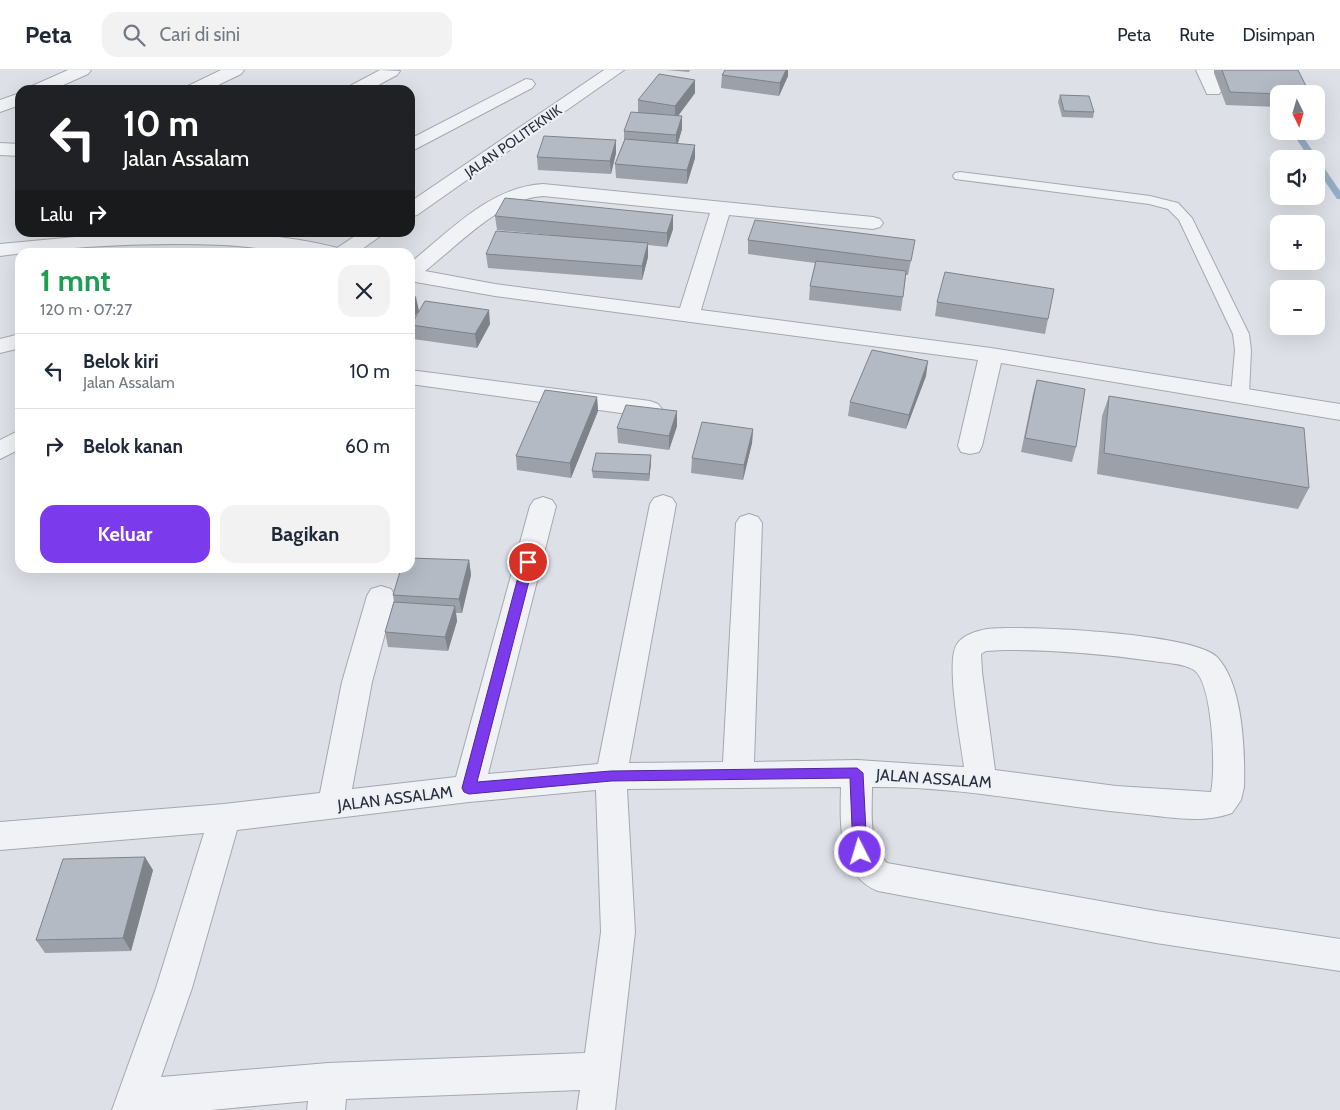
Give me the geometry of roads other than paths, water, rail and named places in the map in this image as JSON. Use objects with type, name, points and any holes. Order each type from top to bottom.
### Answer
[{"type":"street","points":[[49,85],[82,70]]},
{"type":"street","points":[[204,85],[235,70]]},
{"type":"street","name":"JALAN POLITEKNIK","points":[[415,208],[615,70]]},
{"type":"street","points":[[1205,70],[1213,90]]},
{"type":"street","points":[[365,85],[391,71]]},
{"type":"street","points":[[415,143],[526,84]]},
{"type":"street","points":[[0,107],[15,100]]},
{"type":"street","points":[[0,149],[15,150]]},
{"type":"street","points":[[415,270],[499,202],[525,191],[543,190],[873,223]]},
{"type":"street","points":[[689,315],[721,208]]},
{"type":"street","points":[[16,248],[81,240],[140,237],[270,241],[309,248]]},
{"type":"street","points":[[350,248],[366,237]]},
{"type":"street","points":[[0,250],[15,248]]},
{"type":"street","points":[[415,275],[495,290],[991,355],[1340,412]]},
{"type":"street","points":[[0,346],[15,342]]},
{"type":"street","points":[[970,446],[991,355]]},
{"type":"street","points":[[415,378],[650,409]]},
{"type":"street","points":[[0,451],[15,441]]},
{"type":"street","points":[[596,1110],[612,994],[618,932],[611,776],[663,504]]},
{"type":"street","points":[[469,788],[543,506]]},
{"type":"street","points":[[738,774],[749,523]]},
{"type":"street","points":[[333,806],[357,682],[381,596]]},
{"type":"street","name":"JALAN ASSALAM","points":[[0,836],[224,818],[469,788],[611,776],[857,773],[981,781],[1180,806],[1216,806],[1225,801],[1228,794],[1222,693],[1213,673],[1203,661],[1194,657],[1149,650],[1020,639],[985,640],[970,646],[967,651],[981,781]]},
{"type":"street","points":[[857,773],[860,852],[870,870],[878,876],[1156,927],[1340,955]]},
{"type":"street","points":[[224,818],[198,912],[134,1104],[327,1095],[600,1071]]},
{"type":"lane","points":[[960,176],[1150,200],[1164,203],[1180,212],[1193,230],[1242,334],[1243,350],[1240,395]]},
{"type":"waterway","points":[[1301,140],[1308,150]]},
{"type":"waterway","points":[[1325,175],[1340,197]]}]
